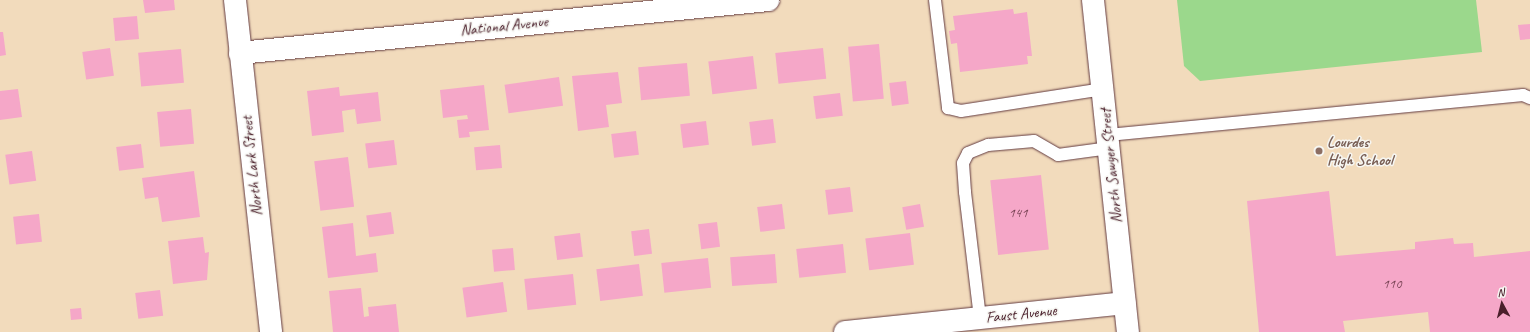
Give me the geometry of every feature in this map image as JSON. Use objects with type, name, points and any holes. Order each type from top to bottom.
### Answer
[{"type":"street","name":"North Lark Street","points":[[235,0],[271,332]]},
{"type":"street","name":"National Avenue","points":[[240,53],[768,0]]},
{"type":"street","name":"North Sawyer Street","points":[[1093,0],[1128,332]]},
{"type":"street","name":"Faust Avenue","points":[[846,332],[1125,303]]},
{"type":"lane","points":[[936,0],[948,108],[961,111],[1103,89]]},
{"type":"lane","points":[[980,318],[965,192],[964,163],[968,153],[988,145],[1034,141],[1058,154],[1109,142],[1523,95],[1530,98]]},
{"type":"green space","points":[[1177,0],[1476,0],[1482,52],[1200,81],[1184,66]]},
{"type":"building","points":[[143,0],[174,0],[175,10],[145,13]]},
{"type":"building","points":[[1013,9],[1014,14],[1027,12],[1032,56],[1027,56],[1028,64],[960,72],[957,43],[951,44],[949,31],[955,30],[953,16]]},
{"type":"building","points":[[137,16],[139,39],[115,41],[113,18]]},
{"type":"building","points":[[1530,24],[1530,39],[1520,40],[1518,25]]},
{"type":"building","points":[[0,32],[3,32],[6,55],[0,56]]},
{"type":"building","points":[[879,44],[884,99],[853,101],[848,47]]},
{"type":"building","points":[[110,48],[114,76],[86,80],[82,52]]},
{"type":"building","points":[[823,48],[826,79],[779,84],[775,53]]},
{"type":"building","points":[[181,49],[184,83],[141,87],[138,53]]},
{"type":"building","points":[[753,56],[757,89],[712,94],[708,61]]},
{"type":"building","points":[[687,63],[690,96],[641,100],[638,67]]},
{"type":"building","points":[[618,72],[622,103],[606,105],[609,127],[578,131],[572,76]]},
{"type":"building","points":[[559,77],[563,106],[509,113],[505,85]]},
{"type":"building","points":[[906,81],[909,104],[892,106],[889,83]]},
{"type":"building","points":[[484,85],[489,130],[469,132],[470,137],[459,138],[457,120],[468,119],[467,115],[443,118],[440,90]]},
{"type":"building","points":[[339,87],[340,96],[378,92],[381,121],[357,124],[355,109],[342,111],[344,132],[312,136],[307,91]]},
{"type":"building","points":[[18,89],[22,117],[0,120],[0,91]]},
{"type":"building","points":[[840,93],[843,116],[816,119],[813,96]]},
{"type":"building","points":[[191,109],[194,144],[160,147],[157,112]]},
{"type":"building","points":[[773,119],[776,143],[752,146],[749,122]]},
{"type":"building","points":[[706,121],[709,145],[683,148],[680,124]]},
{"type":"building","points":[[636,131],[639,155],[614,158],[611,134]]},
{"type":"building","points":[[394,140],[397,165],[368,168],[365,144]]},
{"type":"building","points":[[141,144],[144,168],[119,171],[116,147]]},
{"type":"building","points":[[500,145],[502,168],[476,170],[474,147]]},
{"type":"building","points":[[32,151],[36,181],[9,184],[5,155]]},
{"type":"building","points":[[348,157],[354,207],[320,211],[314,161]]},
{"type":"building","points":[[194,171],[200,217],[162,222],[158,197],[145,199],[142,178]]},
{"type":"building","points":[[1041,175],[1049,250],[998,255],[990,180]]},
{"type":"building","points":[[850,187],[853,212],[828,215],[825,190]]},
{"type":"building","points":[[1329,191],[1336,256],[1415,249],[1415,242],[1453,238],[1454,244],[1473,243],[1474,257],[1530,251],[1530,332],[1430,332],[1428,312],[1343,321],[1345,332],[1259,332],[1247,201]]},
{"type":"building","points":[[782,204],[785,229],[760,232],[757,207]]},
{"type":"building","points":[[920,204],[924,227],[906,230],[902,207]]},
{"type":"building","points":[[391,212],[394,234],[369,237],[366,215]]},
{"type":"building","points":[[39,214],[42,242],[16,245],[13,217]]},
{"type":"building","points":[[717,222],[720,247],[701,249],[698,224]]},
{"type":"building","points":[[353,223],[356,256],[376,253],[378,272],[328,278],[322,227]]},
{"type":"building","points":[[649,229],[652,254],[634,256],[631,231]]},
{"type":"building","points":[[580,233],[583,257],[557,260],[554,236]]},
{"type":"building","points":[[910,233],[914,265],[869,270],[865,238]]},
{"type":"building","points":[[203,237],[205,253],[209,252],[207,280],[173,284],[168,241]]},
{"type":"building","points":[[843,244],[846,273],[799,278],[796,249]]},
{"type":"building","points":[[513,248],[515,270],[494,272],[492,250]]},
{"type":"building","points":[[775,254],[777,283],[732,286],[730,257]]},
{"type":"building","points":[[708,258],[711,288],[664,293],[661,263]]},
{"type":"building","points":[[639,264],[643,296],[600,301],[596,269]]},
{"type":"building","points":[[573,274],[576,305],[528,310],[524,279]]},
{"type":"building","points":[[503,282],[507,312],[467,317],[462,288]]},
{"type":"building","points":[[361,288],[364,317],[369,316],[368,307],[396,304],[399,332],[333,332],[329,291]]},
{"type":"building","points":[[160,290],[163,316],[138,319],[135,293]]},
{"type":"building","points":[[81,308],[82,319],[71,320],[70,309]]},
{"type":"place","name":"Lourdes High School","points":[[1319,151]]}]
